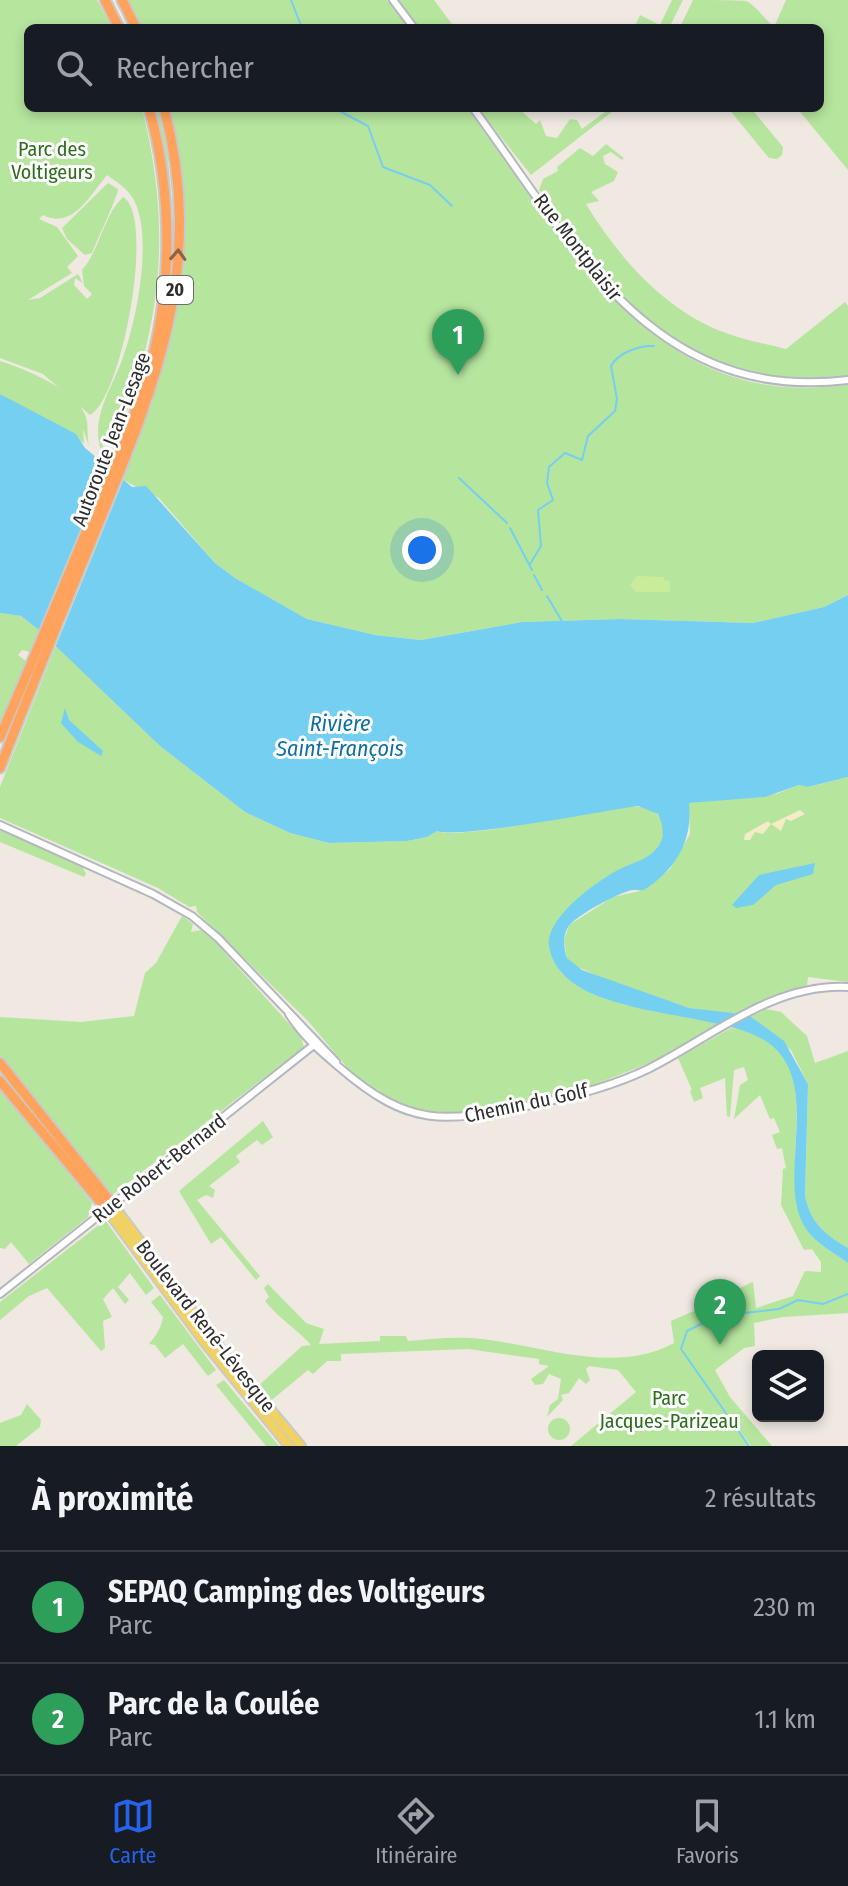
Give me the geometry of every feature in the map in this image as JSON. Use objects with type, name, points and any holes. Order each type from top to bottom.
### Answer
[{"type":"highway","points":[[105,0],[117,24]]},
{"type":"highway","points":[[122,0],[134,24]]},
{"type":"highway","name":"Autoroute Jean-Lesage","points":[[120,462],[150,368],[165,274],[164,190],[150,112]]},
{"type":"highway","name":"Autoroute Jean-Lesage","points":[[0,768],[37,662],[158,372],[174,299],[178,215],[173,154],[165,112]]},
{"type":"highway","name":"Autoroute Jean-Lesage","points":[[0,737],[37,662]]},
{"type":"highway","points":[[0,1063],[110,1208]]},
{"type":"highway","points":[[0,1081],[110,1208]]},
{"type":"main road","name":"Boulevard René-Lévesque","points":[[110,1208],[205,1343],[289,1446]]},
{"type":"main road","name":"Boulevard René-Lévesque","points":[[110,1208],[301,1446]]},
{"type":"street","points":[[393,0],[411,24]]},
{"type":"street","name":"Rue Montplaisir","points":[[476,112],[597,276],[626,309],[652,329],[700,358],[747,374],[800,382],[848,380]]},
{"type":"street","name":"Chemin du Golf","points":[[0,825],[177,906],[218,938],[316,1044],[367,1092],[400,1109],[426,1116],[459,1118],[596,1089],[643,1071],[759,1007],[799,991],[848,987]]},
{"type":"street","name":"Rue Robert-Bernard","points":[[0,1294],[316,1044]]},
{"type":"green space","name":"Parc des Voltigeurs","points":[[0,0],[97,0],[110,24],[24,24],[24,112],[143,112],[157,197],[157,279],[143,359],[115,445],[103,438],[100,440],[107,454],[101,450],[98,426],[128,341],[138,300],[143,256],[140,216],[134,200],[129,192],[107,175],[72,214],[63,218],[43,215],[39,219],[57,227],[78,256],[67,267],[72,273],[28,300],[40,298],[78,274],[83,283],[75,278],[74,285],[87,299],[92,294],[84,286],[82,270],[110,214],[123,197],[132,211],[136,236],[135,270],[123,344],[102,402],[90,415],[43,374],[0,358]]},
{"type":"green space","points":[[129,0],[387,0],[405,24],[140,24]]},
{"type":"green space","points":[[398,0],[434,0],[452,24],[416,24]]},
{"type":"green space","points":[[672,0],[683,0],[671,24],[660,24]]},
{"type":"green space","points":[[693,0],[746,1],[771,24],[681,24]]},
{"type":"green space","points":[[786,0],[848,0],[848,170],[800,112],[824,112],[824,24],[775,24]]},
{"type":"green space","points":[[640,15],[658,24],[636,24]]},
{"type":"green space","points":[[154,112],[160,112],[165,138],[172,226],[169,285],[161,345],[166,169]]},
{"type":"green space","points":[[171,112],[470,112],[579,261],[622,307],[668,345],[721,373],[780,387],[848,384],[848,595],[824,607],[753,623],[620,619],[522,622],[421,640],[375,635],[307,619],[235,578],[215,563],[159,498],[123,480],[157,386],[179,298],[184,254],[180,160]]},
{"type":"green space","points":[[481,112],[522,112],[536,124],[540,120],[546,136],[557,138],[570,119],[577,120],[582,129],[605,112],[612,112],[531,175]]},
{"type":"green space","points":[[731,112],[754,112],[783,147],[782,155],[777,159],[769,158]]},
{"type":"green space","points":[[606,144],[624,158],[622,160],[611,152],[603,156],[605,164],[618,172],[614,181],[591,192],[599,201],[586,204],[613,244],[646,280],[664,297],[704,324],[786,349],[845,302],[848,306],[848,376],[795,379],[748,372],[705,356],[666,333],[631,303],[598,268],[539,190],[543,179],[558,171],[557,167],[580,148],[593,156]]},
{"type":"green space","points":[[108,183],[118,189],[117,193],[92,253],[85,255],[67,239],[62,228]]},
{"type":"green space","points":[[0,361],[51,383],[75,400],[87,421],[89,446],[83,429],[84,443],[0,394]]},
{"type":"green space","points":[[637,576],[664,577],[664,580],[670,581],[670,592],[636,592],[630,585]]},
{"type":"green space","points":[[0,613],[21,616],[39,630],[30,652],[22,650],[18,655],[26,661],[0,722]]},
{"type":"green space","points":[[56,645],[160,746],[245,812],[290,833],[329,843],[407,841],[427,837],[437,831],[450,833],[493,829],[627,807],[652,810],[660,817],[663,828],[658,848],[649,856],[608,877],[566,911],[552,931],[550,940],[555,963],[569,980],[591,993],[618,1003],[721,1024],[652,1062],[578,1091],[463,1114],[410,1109],[382,1097],[355,1077],[309,1022],[197,912],[196,906],[189,907],[158,888],[0,818],[0,787]]},
{"type":"green space","points":[[848,777],[848,982],[808,977],[807,985],[775,995],[739,1014],[689,1008],[621,986],[573,965],[567,958],[564,940],[569,925],[613,897],[644,890],[670,869],[690,834],[689,803],[776,794],[799,785],[809,787]]},
{"type":"green space","points":[[0,830],[82,866],[86,874],[84,877],[0,842]]},
{"type":"green space","points":[[182,916],[193,924],[191,932],[201,930],[215,942],[301,1037],[304,1047],[112,1195],[0,1056],[0,1017],[81,1022],[134,1016],[145,973],[156,963]]},
{"type":"green space","points":[[766,1009],[781,1012],[807,1036],[815,1063],[848,1051],[848,1248],[820,1227],[808,1206],[805,1196],[808,1084],[791,1050],[751,1016]]},
{"type":"green space","name":"Parc Jacques-Parizeau","points":[[731,1028],[764,1038],[784,1056],[794,1081],[797,1202],[809,1233],[848,1263],[848,1313],[783,1317],[754,1323],[755,1346],[744,1348],[715,1370],[730,1397],[772,1446],[751,1446],[706,1384],[748,1446],[571,1446],[636,1392],[618,1370],[589,1366],[586,1369],[590,1380],[586,1384],[579,1378],[569,1393],[561,1395],[563,1400],[547,1417],[550,1405],[558,1399],[561,1379],[549,1374],[543,1384],[535,1385],[531,1379],[549,1366],[539,1364],[539,1359],[468,1349],[341,1354],[341,1361],[327,1361],[313,1374],[308,1370],[268,1403],[256,1388],[302,1346],[311,1345],[265,1301],[269,1297],[264,1288],[268,1284],[306,1323],[324,1329],[319,1344],[380,1341],[380,1336],[406,1336],[408,1341],[473,1338],[604,1358],[628,1357],[674,1343],[671,1321],[705,1306],[708,1310],[707,1305],[753,1282],[756,1308],[793,1296],[805,1271],[821,1272],[821,1262],[812,1249],[804,1250],[781,1205],[783,1169],[786,1168],[782,1148],[777,1149],[772,1135],[780,1132],[774,1118],[770,1119],[760,1095],[734,1119],[740,1085],[748,1080],[744,1067],[734,1070],[730,1117],[727,1116],[725,1078],[700,1088],[703,1098],[694,1102],[678,1058]]},
{"type":"green space","points":[[0,1086],[92,1203],[88,1217],[29,1264],[11,1242],[5,1249],[0,1248]]},
{"type":"green space","points":[[263,1121],[273,1137],[262,1145],[257,1140],[236,1156],[240,1162],[209,1186],[215,1190],[213,1198],[206,1195],[197,1200],[260,1276],[256,1280],[221,1237],[211,1244],[179,1191]]},
{"type":"green space","points":[[105,1220],[154,1288],[146,1295],[130,1273],[118,1287],[129,1300],[125,1304],[113,1288],[103,1299],[112,1317],[103,1321],[105,1348],[101,1351],[47,1288],[29,1296],[0,1320],[0,1302]]},
{"type":"green space","points":[[160,1295],[216,1370],[208,1376],[183,1344],[165,1358],[155,1345],[149,1344],[162,1322],[163,1317],[151,1302]]},
{"type":"green space","points":[[224,1380],[279,1446],[266,1446],[216,1385]]},
{"type":"green space","points":[[27,1404],[41,1420],[40,1427],[16,1446],[0,1446],[0,1423],[21,1415]]},
{"type":"green space","points":[[555,1418],[563,1418],[570,1429],[563,1440],[555,1440],[548,1433],[548,1425]]},
{"type":"sand","points":[[800,810],[805,814],[791,821],[786,819],[781,831],[771,824]]},
{"type":"sand","points":[[768,821],[771,824],[763,834],[755,832],[750,840],[744,840],[745,834]]},
{"type":"water","name":"Rivière Saint-François","points":[[0,394],[76,434],[85,448],[132,487],[146,486],[215,563],[235,578],[307,619],[375,635],[421,640],[522,622],[620,619],[753,623],[824,607],[848,595],[848,777],[808,787],[799,785],[765,797],[689,803],[690,817],[685,842],[665,873],[644,890],[632,890],[617,896],[579,917],[568,927],[564,942],[567,958],[582,970],[689,1008],[749,1015],[784,1041],[808,1084],[805,1196],[811,1214],[820,1227],[848,1248],[848,1263],[810,1234],[797,1209],[794,1186],[797,1108],[794,1084],[786,1062],[770,1044],[747,1032],[716,1023],[611,1001],[582,988],[560,971],[549,946],[555,924],[575,901],[610,874],[654,852],[662,840],[663,831],[658,814],[638,806],[502,828],[437,831],[427,837],[407,841],[329,843],[290,833],[245,812],[160,746],[39,630],[21,616],[0,613]]},
{"type":"water","points":[[65,708],[69,720],[103,751],[101,756],[78,742],[61,723]]},
{"type":"water","points":[[815,863],[813,874],[776,885],[753,905],[736,908],[732,905],[759,875]]},
{"type":"pier","points":[[108,462],[125,476],[55,648],[38,634]]},
{"type":"waterway","points":[[291,0],[300,24]]},
{"type":"waterway","points":[[342,112],[368,126],[383,167],[430,185],[452,206]]},
{"type":"waterway","points":[[530,564],[541,546],[538,510],[553,500],[547,483],[549,467],[565,453],[582,460],[588,436],[615,411],[617,399],[611,366],[630,351],[654,346]]},
{"type":"waterway","points":[[459,478],[507,523]]},
{"type":"waterway","points":[[510,528],[532,570]]},
{"type":"waterway","points":[[534,575],[542,590]]},
{"type":"waterway","points":[[547,596],[563,623]]},
{"type":"waterway","points":[[749,1446],[681,1349],[687,1331],[717,1316],[779,1309],[798,1300],[823,1304],[848,1294]]},
{"type":"place","name":"SEPAQ Camping des Voltigeurs","points":[[458,375]]},
{"type":"place","name":"Parc de la Coulée","points":[[720,1345]]}]
